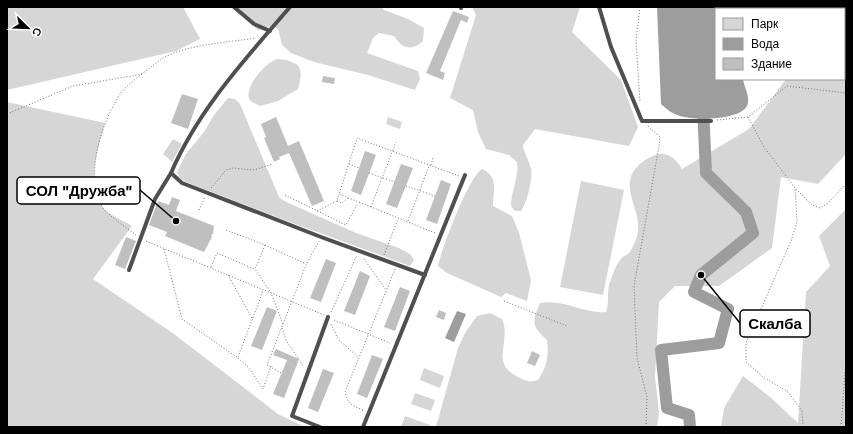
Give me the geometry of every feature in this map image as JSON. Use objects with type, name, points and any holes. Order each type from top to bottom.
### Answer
[{"type":"lane","points":[[234,7],[254,24],[270,31]]},
{"type":"lane","points":[[129,270],[155,199],[171,173],[186,140],[227,83],[290,7]]},
{"type":"lane","points":[[599,7],[611,47],[642,121],[711,121]]},
{"type":"lane","points":[[171,173],[182,183],[359,252],[425,275]]},
{"type":"lane","points":[[363,427],[465,177]]},
{"type":"lane","points":[[320,427],[292,416],[328,317]]},
{"type":"path","points":[[640,7],[636,40],[641,107]]},
{"type":"path","points":[[7,114],[72,86],[144,74]]},
{"type":"path","points":[[711,121],[748,117],[786,86],[846,93]]},
{"type":"path","points":[[748,117],[764,147],[796,188],[812,205],[820,208],[828,203],[846,184]]},
{"type":"path","points":[[642,121],[660,137],[634,286],[637,358],[648,397],[646,427]]},
{"type":"path","points":[[337,201],[358,138],[430,166],[465,177]]},
{"type":"path","points":[[371,207],[396,142]]},
{"type":"path","points":[[408,222],[433,158]]},
{"type":"path","points":[[199,210],[207,192],[226,170],[234,168],[254,170],[272,164]]},
{"type":"path","points":[[349,164],[359,168]]},
{"type":"path","points":[[369,173],[395,182]]},
{"type":"path","points":[[406,186],[435,196]]},
{"type":"path","points":[[796,188],[797,222],[791,241],[746,343],[746,362],[763,377],[788,392],[802,411],[803,427]]},
{"type":"path","points":[[339,194],[441,235]]},
{"type":"path","points":[[285,196],[346,225],[358,202]]},
{"type":"path","points":[[317,211],[337,201],[342,203],[348,198]]},
{"type":"path","points":[[382,260],[398,218]]},
{"type":"path","points":[[226,230],[264,245],[306,265]]},
{"type":"path","points":[[282,374],[271,366],[267,365],[306,265],[321,237]]},
{"type":"path","points":[[255,269],[264,245]]},
{"type":"path","points":[[163,248],[182,319],[238,358],[249,368],[263,389],[271,366]]},
{"type":"path","points":[[358,358],[338,339],[328,317],[359,252],[386,290]]},
{"type":"path","points":[[211,268],[217,253],[255,269],[271,293],[283,324]]},
{"type":"path","points":[[369,412],[351,405],[347,400],[345,392],[397,265]]},
{"type":"path","points":[[228,275],[253,320]]},
{"type":"path","points":[[238,358],[263,290]]},
{"type":"path","points":[[504,301],[567,326]]},
{"type":"path","points":[[281,328],[286,340],[302,361],[307,375]]},
{"type":"path","points":[[841,427],[846,360]]},
{"type":"green space","points":[[7,7],[183,7],[200,39],[176,51],[7,90]]},
{"type":"green space","points":[[237,7],[382,7],[384,10],[408,19],[424,28],[423,41],[415,47],[407,47],[400,43],[394,36],[379,33],[373,38],[367,53],[418,71],[420,79],[415,90],[368,75],[314,62],[291,53],[282,45],[278,29],[273,26],[258,30],[236,10]]},
{"type":"green space","points":[[472,7],[580,7],[572,32],[621,80],[638,127],[629,146],[535,129],[523,145],[531,173],[527,197],[521,211],[515,211],[511,206],[517,174],[517,162],[509,155],[486,149],[478,132],[473,110],[450,98],[476,15]]},
{"type":"green space","points":[[846,7],[846,154],[818,184],[781,177],[772,248],[719,286],[675,286],[659,302],[655,377],[659,412],[657,427],[436,427],[458,348],[465,333],[477,316],[490,313],[502,319],[505,336],[503,359],[505,365],[509,371],[518,377],[532,381],[538,380],[541,375],[545,366],[548,351],[547,340],[538,331],[534,323],[535,315],[540,303],[558,303],[590,311],[606,312],[608,304],[608,290],[615,269],[620,260],[630,251],[637,236],[637,216],[630,188],[631,178],[635,169],[644,161],[659,154],[664,154],[675,160],[682,169],[749,129],[785,80],[845,80],[845,8],[812,8]]},
{"type":"green space","points":[[277,59],[291,62],[299,67],[301,76],[298,89],[278,101],[260,106],[249,99],[250,88],[257,75],[272,61]]},
{"type":"green space","points":[[228,98],[235,99],[240,104],[279,197],[284,201],[356,233],[399,248],[410,254],[414,260],[410,266],[287,221],[186,182],[180,178],[177,172],[186,154]]},
{"type":"green space","points":[[7,102],[105,123],[95,166],[95,188],[103,208],[132,226],[93,279],[174,334],[278,414],[305,427],[7,427]]},
{"type":"green space","points":[[388,117],[402,122],[400,129],[386,124]]},
{"type":"green space","points":[[173,139],[182,144],[172,162],[163,154]]},
{"type":"green space","points":[[482,169],[491,176],[493,180],[493,206],[512,216],[519,233],[531,280],[527,301],[506,293],[501,297],[447,273],[438,266],[444,245],[463,199],[476,175]]},
{"type":"green space","points":[[581,181],[624,190],[603,295],[560,287]]},
{"type":"green space","points":[[846,209],[846,427],[721,427],[724,408],[743,376],[770,397],[798,423],[806,292],[830,266],[819,236]]},
{"type":"green space","points":[[424,368],[444,376],[440,388],[420,380]]},
{"type":"green space","points":[[415,393],[435,400],[431,411],[411,404]]},
{"type":"green space","points":[[405,416],[430,425],[430,427],[401,427]]},
{"type":"water","points":[[657,7],[726,7],[715,8],[715,80],[743,80],[747,92],[747,106],[743,111],[736,114],[709,119],[691,118],[675,114],[661,104]]},
{"type":"water","points":[[457,311],[466,314],[454,342],[445,338]]},
{"type":"building","points":[[453,11],[469,17],[467,23],[461,20],[440,71],[445,73],[443,80],[426,73]]},
{"type":"building","points":[[323,76],[335,78],[334,84],[322,82]]},
{"type":"building","points":[[182,94],[198,99],[188,129],[171,123]]},
{"type":"building","points":[[276,117],[288,146],[299,141],[324,201],[312,206],[289,153],[279,157],[280,159],[274,162],[264,138],[266,137],[261,124]]},
{"type":"building","points":[[365,151],[376,155],[361,195],[351,191]]},
{"type":"building","points":[[401,164],[413,168],[397,208],[386,204]]},
{"type":"building","points":[[441,180],[451,184],[437,224],[426,220]]},
{"type":"building","points":[[172,197],[180,200],[176,211],[214,226],[213,234],[211,235],[212,237],[204,252],[165,236],[167,232],[149,225],[158,201],[169,205]]},
{"type":"building","points":[[126,237],[136,241],[125,269],[115,265]]},
{"type":"building","points":[[326,259],[336,263],[321,302],[310,298]]},
{"type":"building","points":[[360,271],[370,276],[355,315],[344,311]]},
{"type":"building","points":[[400,287],[410,291],[395,331],[384,327]]},
{"type":"building","points":[[267,307],[277,311],[262,350],[251,346]]},
{"type":"building","points":[[439,310],[446,313],[444,320],[436,317]]},
{"type":"building","points":[[276,349],[299,359],[284,398],[273,394],[287,360],[273,355]]},
{"type":"building","points":[[532,351],[540,355],[535,366],[527,363]]},
{"type":"building","points":[[372,355],[383,359],[367,398],[357,394]]},
{"type":"building","points":[[323,369],[334,373],[318,412],[308,408]]},
{"type":"waterway","points":[[690,427],[689,415],[667,408],[661,350],[719,343],[728,309],[694,292],[701,275],[753,233],[746,212],[706,173],[703,107]]},
{"type":"place","name":"СОЛ \"Дружба\"","points":[[176,221]]},
{"type":"place","name":"Скалба","points":[[701,275]]}]
